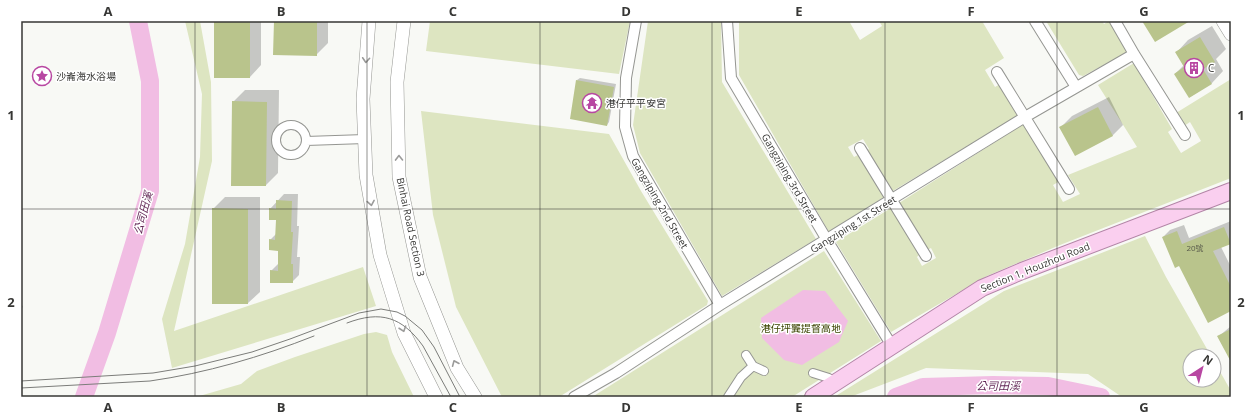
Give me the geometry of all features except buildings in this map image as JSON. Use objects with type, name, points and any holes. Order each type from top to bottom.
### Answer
[{"type":"main road","name":"Section 1, Houzhou Road","points":[[813,397],[982,288],[1022,271],[1231,191]]},
{"type":"street","points":[[369,21],[363,99],[364,138],[366,175],[380,255],[404,333],[436,397]]},
{"type":"street","name":"Binhai Road Section 3","points":[[404,21],[397,82],[400,177],[420,277],[457,368],[475,397]]},
{"type":"street","name":"Gangziping 2nd Street","points":[[636,21],[626,78],[625,127],[633,156],[720,305]]},
{"type":"street","name":"Gangziping 3rd Street","points":[[727,21],[731,78],[892,346]]},
{"type":"street","points":[[1035,21],[1076,87]]},
{"type":"street","points":[[1115,21],[1185,135]]},
{"type":"street","points":[[1223,21],[1231,34]]},
{"type":"street","name":"Gangziping 1st Street","points":[[574,397],[616,373],[720,305],[1025,117],[1134,54]]},
{"type":"street","points":[[997,72],[1069,189]]},
{"type":"street","points":[[306,141],[364,138]]},
{"type":"street","points":[[860,148],[926,256]]},
{"type":"street","points":[[746,355],[754,366],[764,371]]},
{"type":"street","points":[[728,397],[741,377],[754,366]]},
{"type":"street","points":[[813,373],[829,378]]},
{"type":"green space","points":[[185,21],[200,21],[211,82],[212,161],[174,331],[363,267],[376,306],[172,368],[162,319],[185,244],[200,157],[202,94]]},
{"type":"green space","points":[[430,21],[630,21],[619,74],[426,51]]},
{"type":"green space","points":[[648,21],[721,21],[722,82],[816,239],[722,296],[640,153],[633,125]]},
{"type":"green space","points":[[739,21],[849,21],[860,40],[882,26],[879,21],[982,21],[1004,58],[985,70],[995,87],[1000,84],[1019,115],[891,192],[866,151],[869,149],[863,139],[848,147],[854,157],[858,155],[884,197],[829,232],[739,75]]},
{"type":"green space","points":[[1046,21],[1102,21],[1104,24],[1109,21],[1127,50],[1126,53],[1083,76],[1079,75]]},
{"type":"green space","points":[[1134,63],[1172,129],[1168,132],[1181,153],[1201,141],[1190,122],[1184,126],[1176,113],[1231,79],[1231,178],[1060,245],[987,276],[891,332],[836,242],[891,208],[919,255],[917,257],[922,266],[936,258],[931,248],[927,250],[899,203],[1025,123],[1060,181],[1053,185],[1063,202],[1080,194],[1068,175],[1137,147],[1098,85]]},
{"type":"green space","points":[[421,111],[609,134],[641,191],[708,301],[707,305],[559,397],[502,397],[456,307],[433,215]]},
{"type":"green space","points":[[1145,236],[1166,277],[1206,348],[1182,348],[1182,388],[1222,388],[1222,375],[1231,391],[1231,397],[1122,397],[1088,374],[926,368],[850,397],[834,397],[1004,291]]},
{"type":"green space","name":"港仔坪龔提督高地","points":[[824,251],[881,341],[792,397],[592,397]]},
{"type":"green space","points":[[376,332],[387,335],[392,352],[414,397],[196,397],[241,384],[257,371],[295,357],[364,334]]},
{"type":"shaded area","points":[[803,290],[825,291],[848,321],[839,342],[802,365],[784,360],[762,338],[761,318]]},
{"type":"waterway","name":"公司田溪","points":[[84,397],[107,333],[150,191],[150,81],[138,21]]},
{"type":"waterway","name":"公司田溪","points":[[896,397],[923,387],[993,385],[1048,386],[1101,397]]},
{"type":"tram line","points":[[21,381],[153,373],[195,366],[252,352],[359,313],[381,309],[397,312],[405,316],[422,330],[434,347],[460,397]]},
{"type":"tram line","points":[[347,323],[359,319],[380,317],[390,319],[407,328],[423,346],[451,397]]},
{"type":"tram line","points":[[21,388],[150,381],[171,378],[213,369],[274,351],[314,336]]},
{"type":"place","name":"C","points":[[1194,68]]},
{"type":"place","name":"沙崙海水浴場","points":[[42,76]]},
{"type":"place","name":"港仔平平安宮","points":[[592,103]]}]
